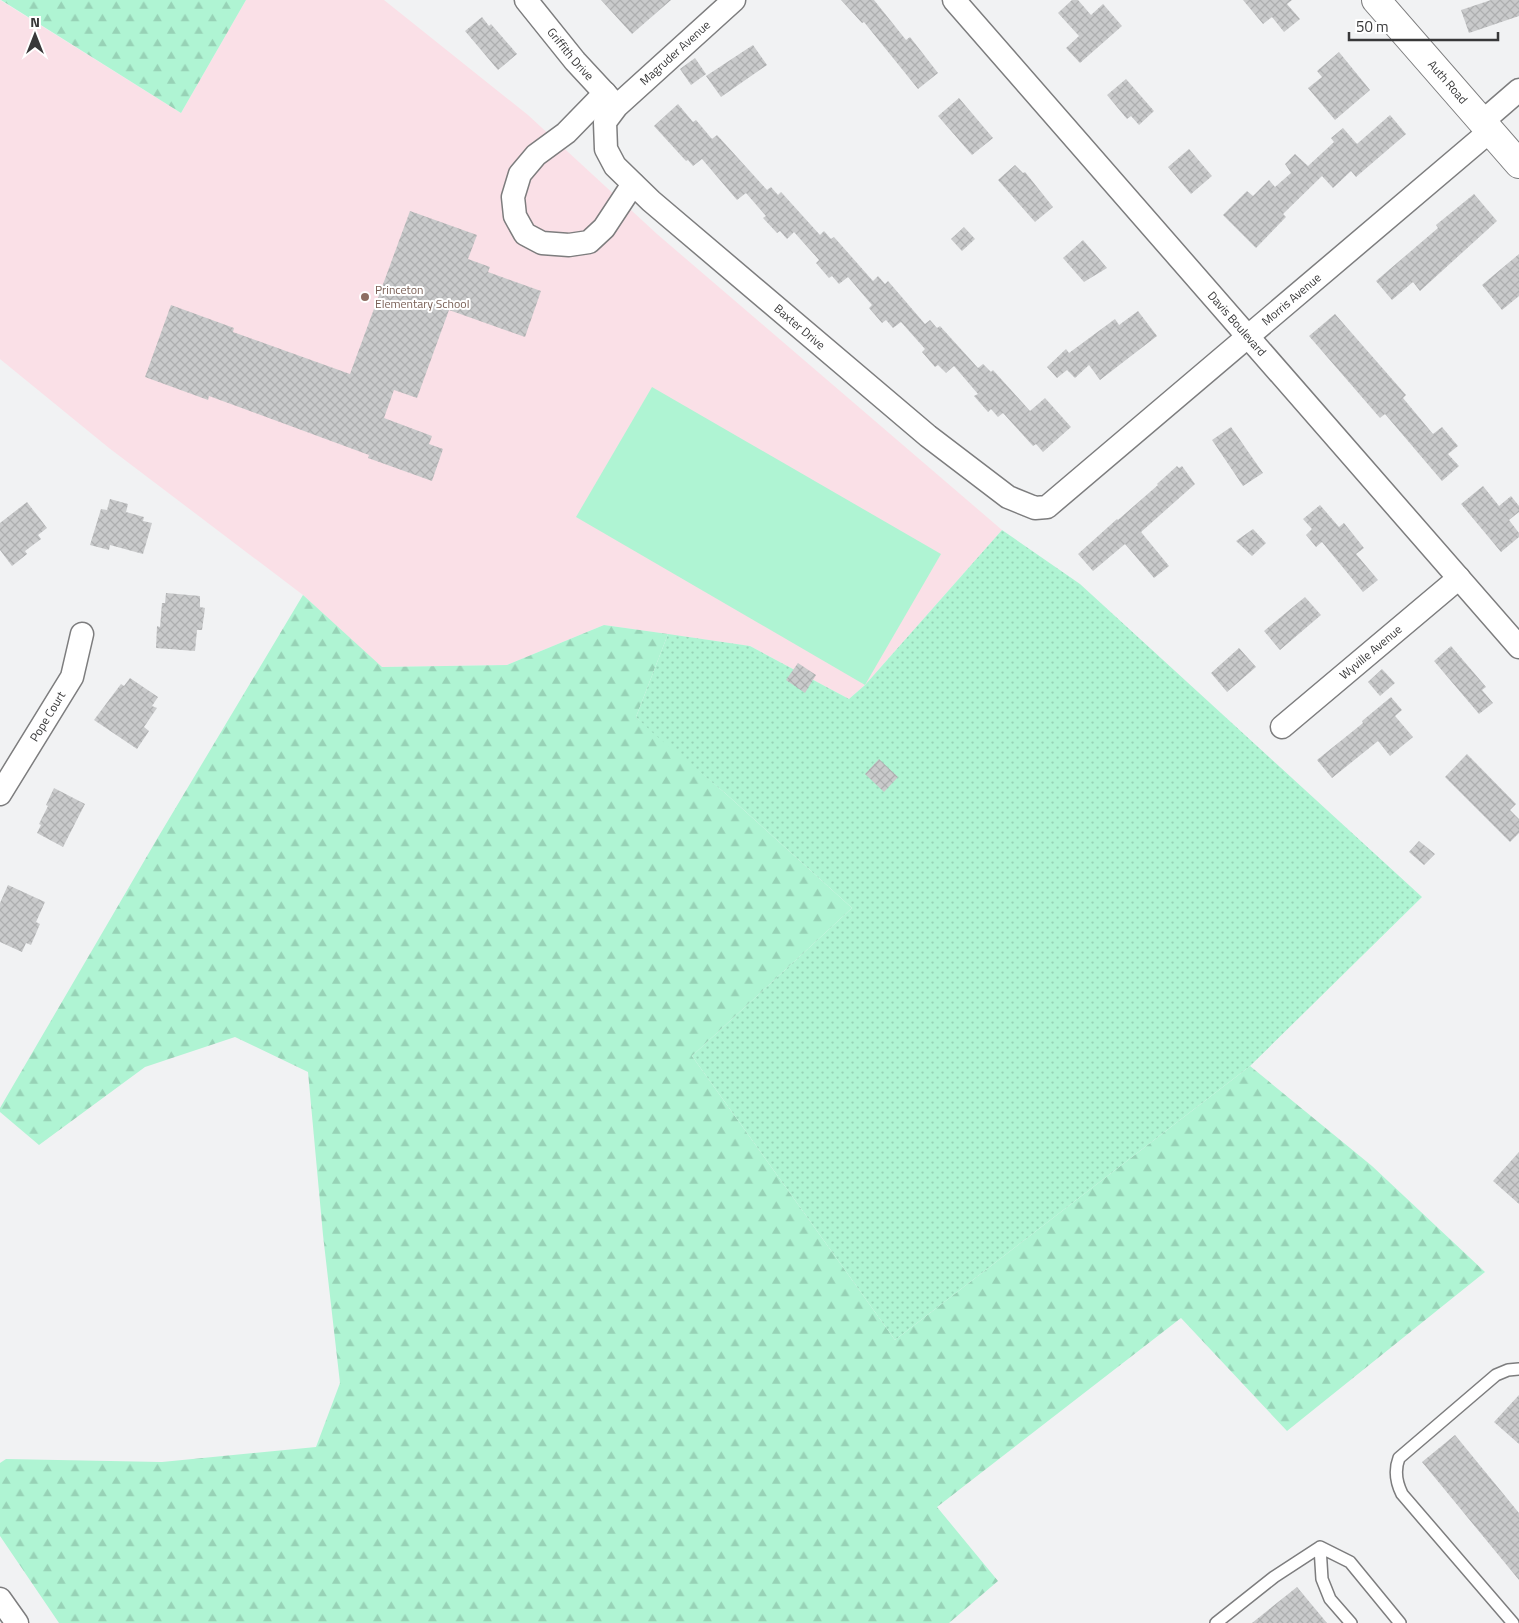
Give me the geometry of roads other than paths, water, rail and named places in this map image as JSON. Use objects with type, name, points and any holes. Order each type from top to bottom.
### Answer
[{"type":"main road","name":"Auth Road","points":[[1376,0],[1519,164]]},
{"type":"street","name":"Griffith Drive","points":[[526,0],[575,61],[611,99]]},
{"type":"street","name":"Magruder Avenue","points":[[633,184],[604,228],[589,242],[569,245],[542,243],[526,234],[514,216],[513,197],[520,174],[536,155],[611,99],[734,0]]},
{"type":"street","name":"Davis Boulevard","points":[[954,0],[1519,647]]},
{"type":"street","name":"Morris Avenue","points":[[1047,507],[1248,336],[1486,126],[1519,90]]},
{"type":"street","name":"Baxter Drive","points":[[611,99],[605,122],[606,149],[615,166],[651,201],[928,436],[1008,497],[1035,508],[1047,507]]},
{"type":"street","name":"Wyville Avenue","points":[[1282,727],[1459,578]]},
{"type":"street","name":"Pope Court","points":[[0,794],[72,677],[82,634]]},
{"type":"street","points":[[0,1599],[17,1623]]},
{"type":"lane","points":[[1514,1623],[1402,1494],[1398,1485],[1395,1468],[1399,1458],[1496,1375],[1508,1370],[1519,1369]]},
{"type":"lane","points":[[1216,1623],[1274,1577],[1320,1547]]},
{"type":"lane","points":[[1320,1547],[1322,1580],[1330,1599],[1351,1623]]},
{"type":"lane","points":[[1320,1547],[1350,1562],[1400,1623]]},
{"type":"place","name":"Princeton Elementary School","points":[[365,297]]}]
